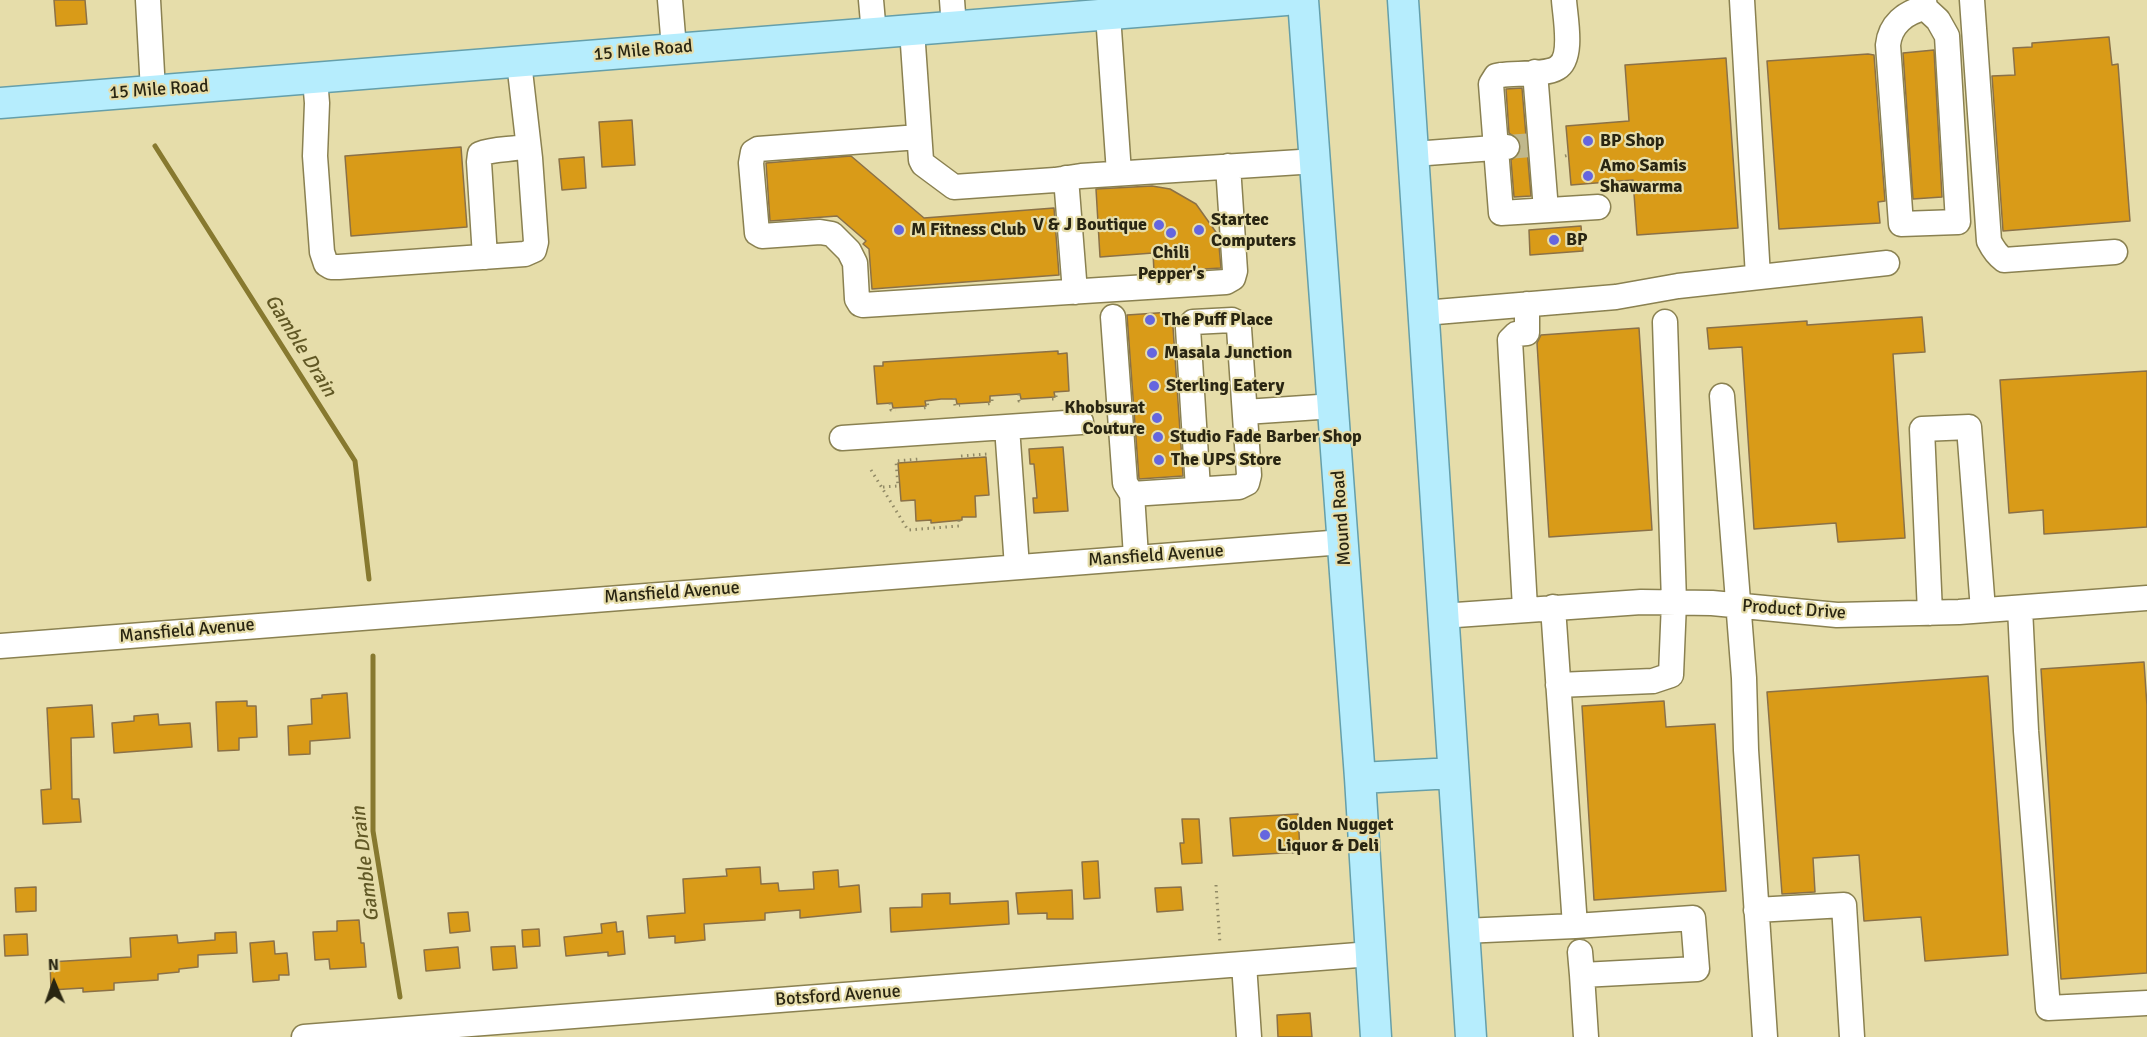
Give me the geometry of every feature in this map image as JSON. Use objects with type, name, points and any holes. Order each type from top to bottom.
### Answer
[{"type":"main road","name":"15 Mile Road","points":[[0,103],[874,34],[912,30],[953,13],[1108,15],[1286,0]]},
{"type":"main road","name":"Mound Road","points":[[1303,0],[1344,542],[1376,1037]]},
{"type":"main road","points":[[1403,0],[1471,1037]]},
{"type":"main road","points":[[1360,778],[1453,773]]},
{"type":"street","points":[[148,0],[153,91]]},
{"type":"street","points":[[670,0],[674,48]]},
{"type":"street","points":[[871,0],[874,34]]},
{"type":"street","points":[[1564,0],[1567,56],[1557,68],[1501,75],[1493,80],[1491,89],[1501,148],[1501,213],[1598,207]]},
{"type":"street","points":[[1742,0],[1758,277]]},
{"type":"street","points":[[1972,0],[1989,241],[1993,249],[2004,260],[2115,252]]},
{"type":"street","points":[[1924,4],[1938,20],[1947,36],[1958,222],[1901,224],[1888,45],[1890,31],[1896,23],[1924,4]]},
{"type":"street","points":[[1108,15],[1119,173]]},
{"type":"street","points":[[912,30],[923,164],[954,187],[1119,173],[1316,161]]},
{"type":"street","points":[[315,79],[317,103],[315,156],[323,259],[326,264],[339,267],[530,253],[536,247],[519,62]]},
{"type":"street","points":[[1535,72],[1537,144],[1546,210]]},
{"type":"street","points":[[919,137],[758,149],[751,157],[757,233],[762,236],[820,232],[832,234],[853,257],[857,299],[863,305],[1226,282],[1233,278],[1235,271],[1228,166]]},
{"type":"street","points":[[485,256],[480,154],[528,146]]},
{"type":"street","points":[[1414,154],[1501,148]]},
{"type":"street","points":[[1066,178],[1075,292]]},
{"type":"street","points":[[1424,313],[1616,297],[1678,286],[1887,263]]},
{"type":"street","points":[[1525,608],[1510,340],[1516,334],[1527,333],[1527,304]]},
{"type":"street","points":[[1113,317],[1125,483],[1132,494],[1136,557]]},
{"type":"street","points":[[1132,494],[1239,487],[1247,483],[1249,475],[1238,325],[1228,320],[1190,324],[1188,332],[1198,489]]},
{"type":"street","points":[[1558,685],[1653,681],[1671,675],[1674,602],[1665,322]]},
{"type":"street","points":[[1722,396],[1739,606],[1765,1037]]},
{"type":"street","points":[[1245,412],[1334,406]]},
{"type":"street","points":[[842,438],[1081,422]]},
{"type":"street","points":[[1007,427],[1017,567]]},
{"type":"street","points":[[1930,613],[1922,429],[1969,427],[1983,610]]},
{"type":"street","name":"Mansfield Avenue","points":[[0,646],[1344,542]]},
{"type":"street","name":"Product Drive","points":[[1442,615],[1525,608],[1674,602],[1837,615],[1930,613],[2147,598]]},
{"type":"street","points":[[1553,607],[1575,926]]},
{"type":"street","points":[[2020,608],[2026,731],[2048,1008],[2147,1002]]},
{"type":"street","points":[[1756,910],[1844,905],[1852,1037]]},
{"type":"street","points":[[1463,931],[1693,918],[1697,969],[1581,964],[1586,1037]]},
{"type":"street","name":"Botsford Avenue","points":[[304,1037],[1371,954]]},
{"type":"street","points":[[1244,964],[1249,1037]]},
{"type":"path","points":[[1052,399],[1056,399],[1056,392]]},
{"type":"path","points":[[1019,394],[1019,401],[1024,401]]},
{"type":"path","points":[[988,404],[992,403],[992,396]]},
{"type":"path","points":[[954,398],[955,406],[960,405]]},
{"type":"path","points":[[924,408],[928,407],[927,400]]},
{"type":"path","points":[[890,403],[891,410],[896,410]]},
{"type":"path","points":[[961,456],[987,454],[988,465]]},
{"type":"path","points":[[882,488],[899,486],[896,461],[920,459]]},
{"type":"path","points":[[872,470],[908,530],[959,526],[959,520]]},
{"type":"path","points":[[934,522],[934,528]]},
{"type":"path","points":[[1216,885],[1220,944]]},
{"type":"building","points":[[54,0],[85,0],[87,24],[56,26]]},
{"type":"building","points":[[2109,37],[2112,65],[2118,64],[2130,221],[2003,231],[1992,76],[2015,75],[2013,48],[2032,47],[2032,43]]},
{"type":"building","points":[[1934,50],[1942,197],[1913,199],[1903,53]]},
{"type":"building","points":[[1874,55],[1885,201],[1878,202],[1880,223],[1779,229],[1767,61]]},
{"type":"building","points":[[1726,58],[1738,228],[1637,235],[1633,180],[1571,185],[1566,126],[1629,121],[1625,65]]},
{"type":"building","points":[[1522,88],[1531,196],[1514,197],[1511,160],[1520,154],[1521,145],[1518,139],[1509,133],[1506,89]]},
{"type":"building","points":[[632,120],[635,165],[602,167],[599,122]]},
{"type":"building","points":[[461,147],[467,227],[351,236],[345,156]]},
{"type":"building","points":[[851,156],[924,218],[1054,208],[1059,275],[872,289],[869,249],[863,244],[866,241],[837,216],[770,221],[766,163]]},
{"type":"building","points":[[584,157],[586,188],[562,190],[559,159]]},
{"type":"building","points":[[1152,186],[1170,189],[1196,204],[1218,235],[1221,268],[1154,272],[1153,253],[1100,257],[1096,189]]},
{"type":"building","name":"BP","points":[[1581,226],[1583,251],[1530,255],[1529,230]]},
{"type":"building","points":[[1172,312],[1183,476],[1139,479],[1127,315]]},
{"type":"building","points":[[1922,317],[1925,352],[1893,354],[1905,538],[1838,542],[1836,523],[1754,529],[1742,347],[1709,349],[1707,328],[1807,321],[1807,325]]},
{"type":"building","points":[[1639,328],[1652,530],[1549,537],[1537,343],[1541,335]]},
{"type":"building","points":[[1058,351],[1058,354],[1067,353],[1069,391],[1054,392],[1055,397],[1021,399],[1020,394],[990,396],[990,402],[957,404],[956,399],[941,399],[925,401],[926,406],[893,408],[892,403],[877,404],[874,366],[883,366],[883,362]]},
{"type":"building","points":[[2147,371],[2147,527],[2044,534],[2043,510],[2009,513],[2000,380]]},
{"type":"building","points":[[1063,447],[1068,511],[1034,513],[1033,498],[1037,498],[1034,464],[1030,464],[1029,449]]},
{"type":"building","points":[[986,457],[989,495],[975,496],[976,517],[962,517],[962,520],[931,523],[931,520],[916,521],[915,500],[901,501],[898,463]]},
{"type":"building","points":[[2144,662],[2147,706],[2147,973],[2061,979],[2041,669]]},
{"type":"building","points":[[1988,676],[2008,955],[1925,961],[1921,917],[1864,921],[1859,855],[1813,858],[1815,892],[1782,894],[1767,692]]},
{"type":"building","points":[[347,693],[350,738],[310,741],[310,754],[289,755],[288,726],[312,724],[311,699],[322,698],[322,695]]},
{"type":"building","points":[[247,701],[247,706],[256,706],[257,737],[239,738],[239,750],[218,751],[216,702]]},
{"type":"building","points":[[1664,701],[1666,727],[1715,724],[1726,891],[1594,900],[1582,706]]},
{"type":"building","points":[[92,705],[94,737],[71,738],[72,799],[79,799],[81,822],[43,824],[41,790],[51,789],[47,708]]},
{"type":"building","points":[[158,714],[159,725],[190,723],[192,747],[114,753],[112,723],[134,721],[134,716]]},
{"type":"building","name":"Golden Nugget Liquor & Deli","points":[[1298,814],[1300,852],[1233,856],[1230,818]]},
{"type":"building","points":[[1182,819],[1199,819],[1202,863],[1182,864],[1180,843],[1184,843]]},
{"type":"building","points":[[1098,861],[1100,898],[1084,899],[1082,862]]},
{"type":"building","points":[[760,867],[761,884],[778,883],[779,891],[814,889],[813,872],[838,870],[839,887],[859,885],[861,912],[800,918],[800,910],[765,913],[765,920],[704,924],[705,940],[675,943],[675,936],[649,938],[647,916],[685,913],[683,879],[727,876],[726,869]]},
{"type":"building","points":[[36,887],[36,911],[16,912],[15,888]]},
{"type":"building","points":[[1181,887],[1183,910],[1157,912],[1155,888]]},
{"type":"building","points":[[1072,890],[1073,919],[1047,919],[1047,913],[1018,914],[1016,893]]},
{"type":"building","points":[[950,893],[950,904],[1008,901],[1009,924],[891,932],[890,908],[922,907],[922,894]]},
{"type":"building","points":[[468,912],[470,931],[450,933],[448,913]]},
{"type":"building","points":[[359,920],[366,967],[330,969],[329,959],[315,960],[313,932],[337,931],[337,921]]},
{"type":"building","points":[[616,922],[617,932],[623,931],[625,954],[608,956],[608,952],[566,956],[564,937],[602,933],[601,924]]},
{"type":"building","points":[[539,929],[540,946],[523,947],[522,930]]},
{"type":"building","points":[[236,932],[237,953],[198,955],[198,967],[158,974],[158,980],[114,983],[114,990],[83,992],[83,988],[51,990],[50,962],[131,957],[130,938],[177,935],[178,943],[215,940],[215,933]]},
{"type":"building","points":[[27,934],[28,955],[5,956],[4,935]]},
{"type":"building","points":[[274,941],[275,954],[287,953],[289,975],[279,975],[279,980],[253,982],[250,943]]},
{"type":"building","points":[[515,946],[517,968],[493,970],[491,947]]},
{"type":"building","points":[[458,947],[460,968],[426,971],[424,950]]},
{"type":"building","points":[[1310,1013],[1312,1037],[1278,1037],[1277,1015]]},
{"type":"waterway","name":"Gamble Drain","points":[[155,146],[355,461],[369,579]]},
{"type":"waterway","name":"Gamble Drain","points":[[373,656],[373,831],[400,997]]},
{"type":"tunnel","points":[[1507,147],[1533,145]]},
{"type":"place","name":"BP Shop","points":[[1588,141]]},
{"type":"place","name":"Amo Samis Shawarma","points":[[1588,176]]},
{"type":"place","name":"V & J Boutique","points":[[1159,225]]},
{"type":"place","name":"M Fitness Club","points":[[899,230]]},
{"type":"place","name":"Startec Computers","points":[[1199,230]]},
{"type":"place","name":"Chili Pepper's","points":[[1171,233]]},
{"type":"place","name":"BP","points":[[1554,240]]},
{"type":"place","name":"The Puff Place","points":[[1150,320]]},
{"type":"place","name":"Masala Junction","points":[[1152,353]]},
{"type":"place","name":"Sterling Eatery","points":[[1154,386]]},
{"type":"place","name":"Khobsurat Couture","points":[[1157,418]]},
{"type":"place","name":"Studio Fade Barber Shop","points":[[1158,437]]},
{"type":"place","name":"The UPS Store","points":[[1159,460]]},
{"type":"place","name":"Golden Nugget Liquor & Deli","points":[[1265,835]]}]
